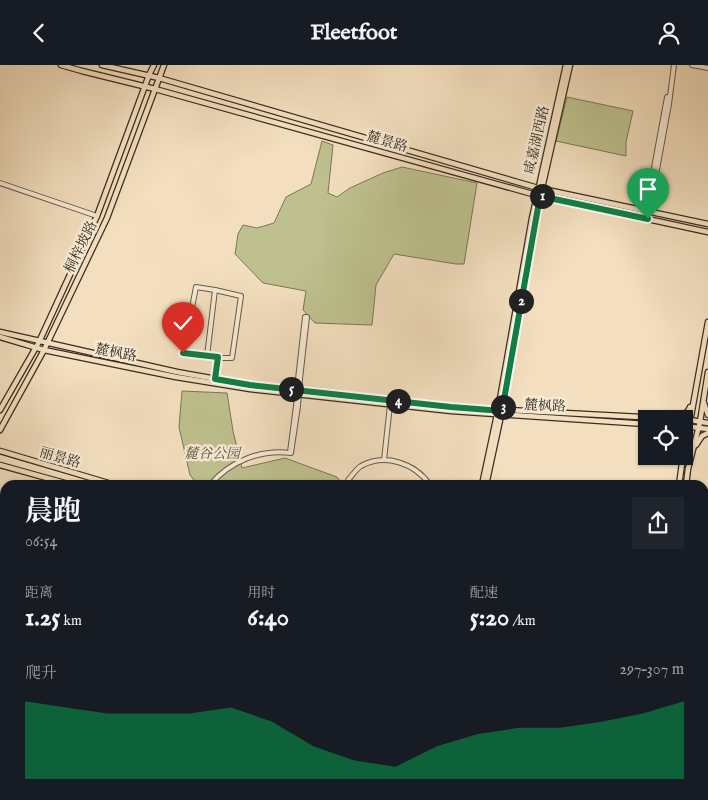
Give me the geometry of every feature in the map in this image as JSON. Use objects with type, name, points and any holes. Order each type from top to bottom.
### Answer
[{"type":"main road","name":"麓景路","points":[[61,65],[538,196],[707,233]]},
{"type":"main road","name":"麓景路","points":[[102,65],[149,75],[540,188],[708,225]]},
{"type":"main road","name":"桐梓坡路","points":[[0,410],[39,342],[97,216],[154,65]]},
{"type":"main road","name":"桐梓坡路","points":[[0,430],[44,350],[107,218],[164,65]]},
{"type":"main road","name":"咸嘉湖西路","points":[[540,188],[566,65]]},
{"type":"main road","name":"咸嘉湖西路","points":[[487,480],[538,196],[570,65]]},
{"type":"main road","points":[[692,410],[708,322]]},
{"type":"main road","points":[[0,332],[177,372],[298,392],[500,413],[638,417]]},
{"type":"main road","name":"麓枫路","points":[[0,337],[44,350],[250,389],[298,392],[390,405],[451,411],[638,423]]},
{"type":"main road","points":[[693,451],[700,424],[708,372]]},
{"type":"main road","points":[[689,410],[696,389]]},
{"type":"main road","points":[[703,401],[708,415]]},
{"type":"main road","name":"咸嘉湖西路","points":[[483,480],[500,413]]},
{"type":"main road","points":[[693,420],[708,429]]},
{"type":"main road","points":[[693,425],[708,423]]},
{"type":"main road","points":[[693,451],[702,436],[708,433]]},
{"type":"main road","name":"丽景路","points":[[0,451],[98,480]]},
{"type":"main road","name":"丽景路","points":[[0,465],[53,480]]},
{"type":"main road","points":[[680,480],[682,465]]},
{"type":"main road","points":[[687,480],[689,465]]},
{"type":"main road","points":[[72,480],[74,473]]},
{"type":"street","points":[[648,219],[647,211],[674,65]]},
{"type":"street","points":[[692,65],[708,69]]},
{"type":"street","points":[[0,183],[97,216]]},
{"type":"street","points":[[196,287],[215,290],[241,296],[232,358],[183,353],[196,287]]},
{"type":"street","points":[[207,356],[215,290]]},
{"type":"street","points":[[213,480],[223,469],[242,458],[269,450],[291,451],[307,317],[305,317],[298,392]]},
{"type":"street","points":[[215,379],[218,357]]},
{"type":"street","points":[[384,460],[390,405]]},
{"type":"street","points":[[348,480],[359,467],[384,460],[404,464],[426,480]]},
{"type":"green space","points":[[567,97],[633,111],[626,142],[626,156],[556,141]]},
{"type":"green space","points":[[322,141],[333,145],[328,193],[337,197],[350,188],[383,173],[402,167],[477,183],[464,264],[394,254],[376,285],[372,325],[315,323],[303,310],[306,291],[263,283],[235,254],[238,234],[243,225],[257,228],[274,223],[286,197],[311,184]]},
{"type":"green space","name":"麓谷公园","points":[[182,391],[227,393],[233,431],[242,468],[285,458],[337,477],[339,480],[194,480],[190,475],[179,427]]},
{"type":"route","points":[[183,353],[218,357],[215,379],[250,385],[502,411],[540,196],[648,219]]}]
